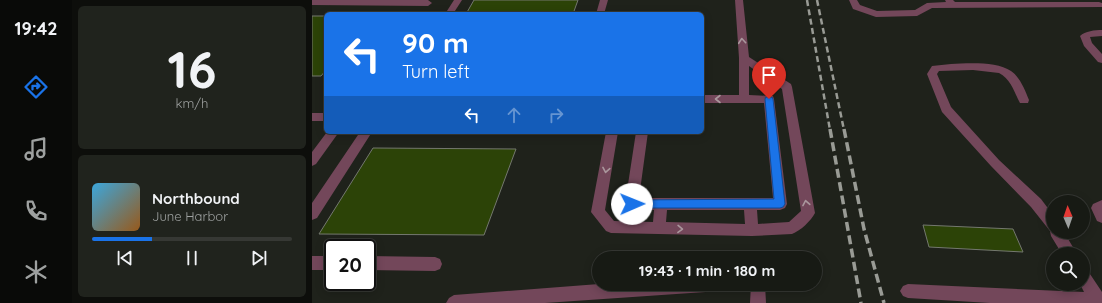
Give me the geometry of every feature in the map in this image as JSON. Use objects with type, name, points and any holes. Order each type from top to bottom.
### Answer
[{"type":"street","points":[[450,12],[458,0]]},
{"type":"street","points":[[601,12],[604,0]]},
{"type":"street","points":[[739,0],[744,58],[744,99]]},
{"type":"street","points":[[853,0],[856,7],[876,14],[917,13],[930,5],[950,2],[1099,3]]},
{"type":"street","points":[[312,2],[429,2]]},
{"type":"street","points":[[422,12],[429,2]]},
{"type":"street","points":[[1102,33],[1084,36],[1087,44],[1102,60]]},
{"type":"street","points":[[612,134],[598,212],[612,227],[752,230],[792,228],[808,213],[787,87],[744,58]]},
{"type":"street","points":[[1024,100],[1014,81],[1007,72],[994,69],[949,66],[936,68],[932,74],[946,109],[995,163],[1036,203],[1046,217]]},
{"type":"street","points":[[642,134],[632,204],[780,204],[769,99],[704,99]]},
{"type":"street","points":[[312,117],[324,117]]},
{"type":"street","points":[[312,161],[332,134]]},
{"type":"street","points":[[312,214],[365,134]]},
{"type":"street","points":[[659,228],[661,203]]},
{"type":"street","points":[[750,204],[752,230]]},
{"type":"street","points":[[1102,206],[1098,208],[1102,217]]},
{"type":"street","points":[[312,263],[324,263]]},
{"type":"street","points":[[376,263],[435,264]]},
{"type":"street","points":[[1090,286],[1100,300]]},
{"type":"street","points":[[454,303],[599,291]]},
{"type":"street","points":[[758,291],[758,303]]},
{"type":"street","points":[[908,291],[1100,300]]},
{"type":"building","points":[[474,0],[578,0],[574,12],[467,12]]},
{"type":"building","points":[[312,16],[324,16],[324,72],[321,76],[312,76]]},
{"type":"building","points":[[373,148],[516,149],[484,235],[319,234]]},
{"type":"building","points":[[923,225],[1013,229],[1023,252],[929,247]]},
{"type":"railway","points":[[807,0],[830,130]]},
{"type":"railway","points":[[817,0],[844,130]]},
{"type":"railway","points":[[830,129],[861,303]]},
{"type":"railway","points":[[844,129],[864,229],[884,303]]},
{"type":"route","points":[[632,204],[780,204],[769,99]]}]
